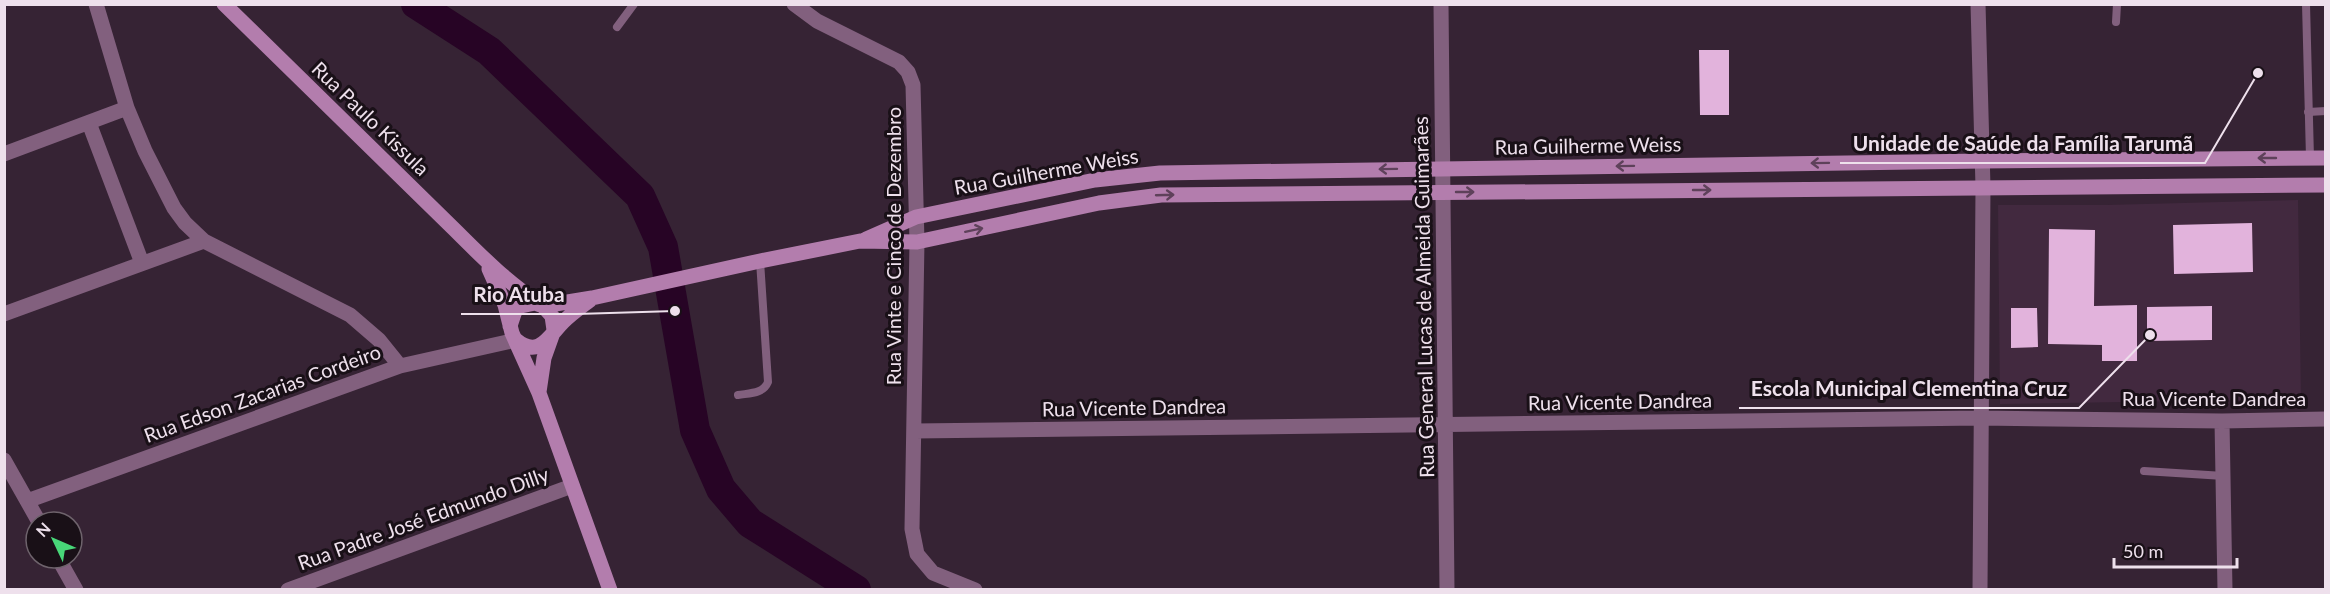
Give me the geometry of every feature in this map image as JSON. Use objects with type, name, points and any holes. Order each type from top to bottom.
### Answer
[{"type":"street","points":[[96,4],[128,108],[165,192],[185,223],[204,241],[350,315],[379,340],[400,366]]},
{"type":"street","name":"Rua Paulo Kissula","points":[[224,4],[486,263],[509,283],[543,306]]},
{"type":"street","name":"Rua Vinte e Cinco de Dezembro","points":[[794,4],[817,21],[899,62],[908,72],[913,85],[917,242],[912,529],[916,554],[933,573],[975,590]]},
{"type":"street","name":"Rua General Lucas de Almeida Guimarães","points":[[1441,4],[1447,590]]},
{"type":"street","points":[[1978,4],[1983,187],[1980,590]]},
{"type":"street","points":[[4,154],[128,108]]},
{"type":"street","points":[[89,123],[142,263]]},
{"type":"street","name":"Rua Guilherme Weiss","points":[[592,298],[860,241],[916,217],[1127,175],[1982,160],[2318,158]]},
{"type":"street","name":"Rua Guilherme Weiss","points":[[860,241],[917,242],[1130,197],[1161,195],[2325,184]]},
{"type":"street","points":[[4,314],[204,241]]},
{"type":"street","name":"Rua Paulo Kissula","points":[[486,263],[498,287],[513,333],[539,393],[610,590]]},
{"type":"street","points":[[543,306],[592,298]]},
{"type":"street","points":[[551,336],[554,323],[552,316],[543,306],[536,303],[521,306],[515,311],[513,333],[521,344],[534,347],[541,345],[551,336],[575,311],[592,298]]},
{"type":"street","name":"Rua Edson Zacarias Cordeiro","points":[[27,501],[400,366],[513,333]]},
{"type":"street","name":"Rua Paulo Kissula","points":[[539,393],[544,358],[551,336]]},
{"type":"street","name":"Rua Vicente Dandrea","points":[[915,431],[1980,417],[2222,421],[2325,419]]},
{"type":"street","points":[[2222,421],[2225,590]]},
{"type":"street","points":[[5,462],[32,510]]},
{"type":"street","name":"Rua Padre José Edmundo Dilly","points":[[288,590],[572,486]]},
{"type":"street","points":[[64,570],[72,588]]},
{"type":"lane","points":[[617,27],[634,4]]},
{"type":"lane","points":[[2116,22],[2117,4]]},
{"type":"lane","points":[[2306,4],[2308,112],[2318,158]]},
{"type":"lane","points":[[2308,112],[2325,111]]},
{"type":"lane","points":[[738,394],[761,391],[768,382],[760,261]]},
{"type":"lane","points":[[2144,471],[2224,476]]},
{"type":"shaded area","points":[[2298,200],[2301,399],[2000,404],[1998,205],[2107,205]]},
{"type":"building","points":[[1699,50],[1729,50],[1729,115],[1700,115]]},
{"type":"building","points":[[2252,223],[2253,272],[2174,274],[2173,225]]},
{"type":"building","points":[[2049,229],[2095,230],[2094,306],[2137,305],[2137,361],[2102,361],[2102,345],[2048,344]]},
{"type":"building","points":[[2212,306],[2212,340],[2147,341],[2147,307]]},
{"type":"building","points":[[2011,308],[2037,308],[2038,347],[2011,348]]},
{"type":"waterway","points":[[416,4],[489,51],[640,196],[663,247],[695,430],[721,489],[750,523],[856,590]]},
{"type":"place","name":"Unidade de Saúde da Família Tarumã","points":[[2258,73]]},
{"type":"place","name":"Rio Atuba","points":[[675,311]]},
{"type":"place","name":"Escola Municipal Clementina Cruz","points":[[2150,335]]}]
